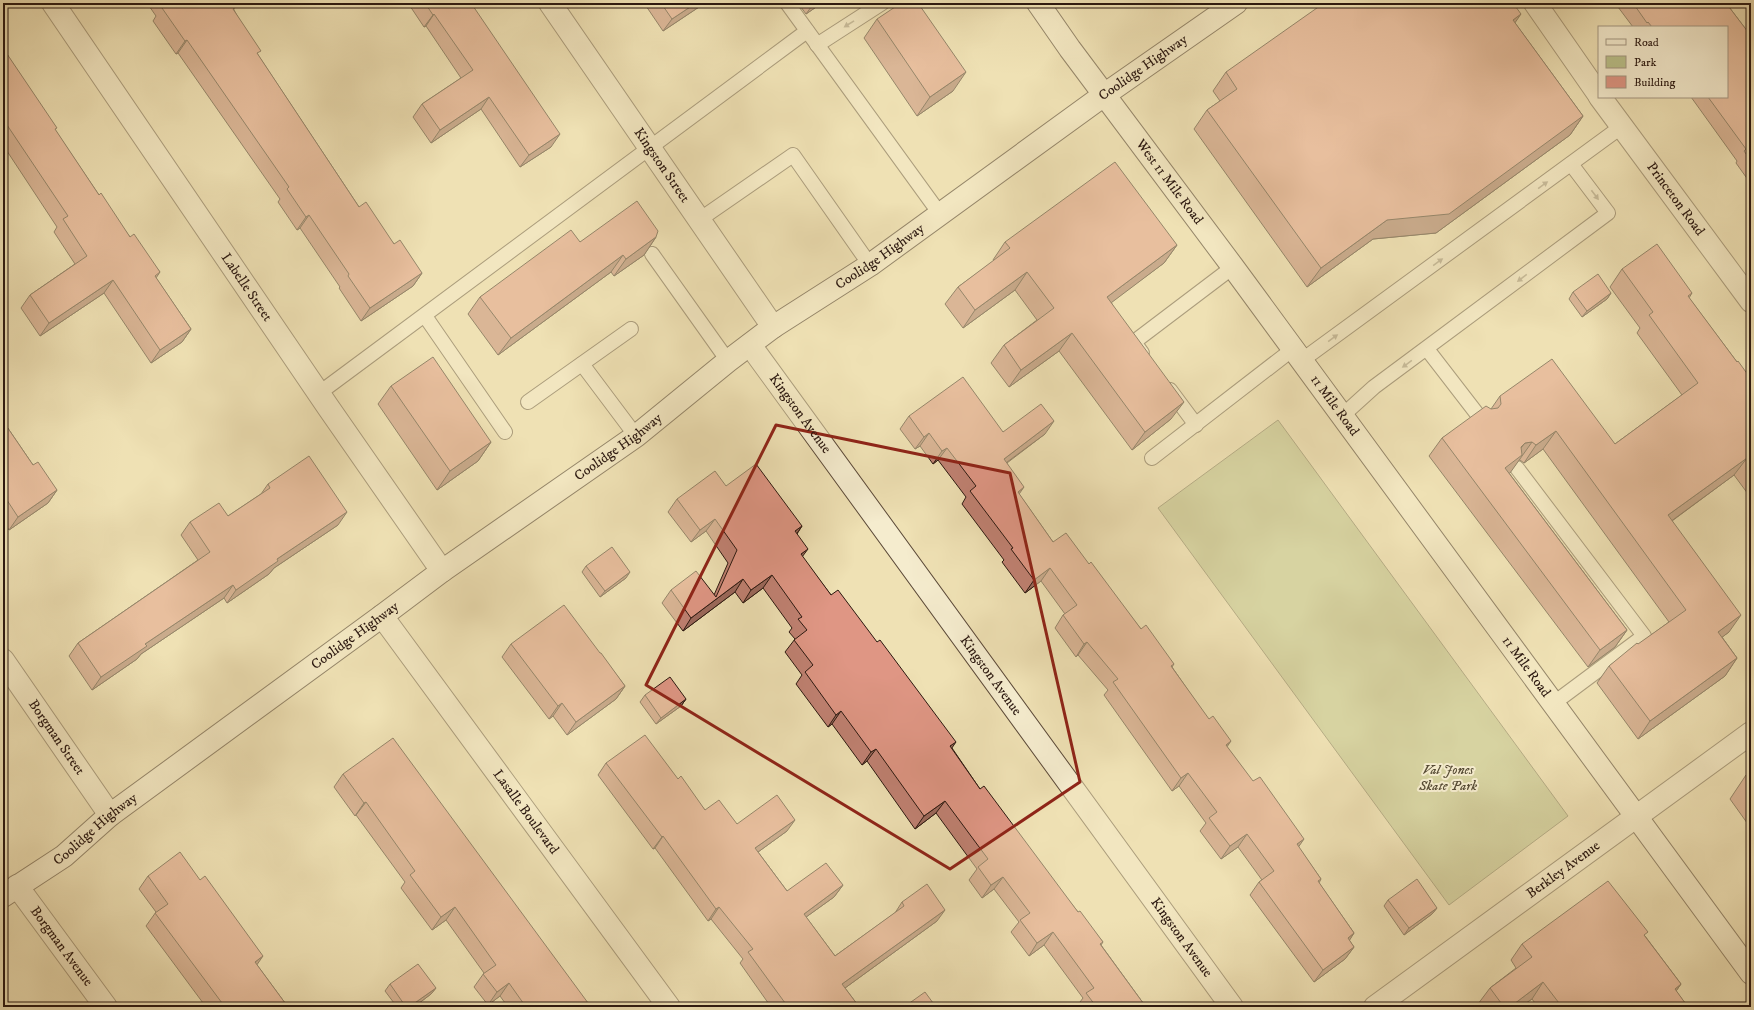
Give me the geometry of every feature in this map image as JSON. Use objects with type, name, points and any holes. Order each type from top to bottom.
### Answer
[{"type":"street","name":"Labelle Street","points":[[53,3],[318,394],[442,571]]},
{"type":"street","name":"Kingston Street","points":[[550,3],[773,327]]},
{"type":"street","name":"West 11 Mile Road","points":[[1038,3],[1104,95],[1142,144],[1297,355]]},
{"type":"street","name":"Coolidge Highway","points":[[10,891],[64,856],[110,815],[442,571],[636,436],[728,361],[773,327],[870,265],[1104,95],[1236,3]]},
{"type":"street","name":"Princeton Road","points":[[1534,3],[1598,93]]},
{"type":"street","name":"Princeton Road","points":[[1601,98],[1621,127],[1751,301]]},
{"type":"street","name":"Kingston Avenue","points":[[750,345],[1232,1007]]},
{"type":"street","name":"11 Mile Road","points":[[1297,355],[1751,973]]},
{"type":"street","name":"Lasalle Boulevard","points":[[382,616],[669,1007]]},
{"type":"street","name":"Borgman Street","points":[[3,660],[110,815]]},
{"type":"street","name":"Berkley Avenue","points":[[1375,1007],[1751,733]]},
{"type":"street","name":"Borgman Avenue","points":[[10,891],[106,1007]]},
{"type":"lane","points":[[787,3],[940,214]]},
{"type":"lane","points":[[817,44],[882,3]]},
{"type":"lane","points":[[318,394],[807,31]]},
{"type":"lane","points":[[1152,458],[1196,425],[1571,164],[1621,127]]},
{"type":"lane","points":[[699,220],[793,155],[870,265]]},
{"type":"lane","points":[[1342,416],[1374,387],[1608,213],[1571,164]]},
{"type":"lane","points":[[652,254],[728,361]]},
{"type":"lane","points":[[1148,361],[1134,342],[1233,267]]},
{"type":"lane","points":[[425,316],[505,432]]},
{"type":"lane","points":[[528,402],[631,329]]},
{"type":"lane","points":[[1427,349],[1481,419]]},
{"type":"lane","points":[[582,364],[636,436]]},
{"type":"lane","points":[[1163,380],[1196,425]]},
{"type":"lane","points":[[1517,468],[1644,636],[1554,703]]},
{"type":"highlighted area","points":[[776,425],[1010,473],[1080,782],[950,869],[646,685]]},
{"type":"green space","name":"Val Jones Skate Park","points":[[1278,420],[1568,816],[1449,905],[1158,508]]},
{"type":"building","points":[[165,3],[233,3],[236,7],[233,9],[261,51],[257,53],[359,207],[366,202],[394,244],[400,240],[422,273],[370,308],[309,215],[306,217],[287,189],[289,187],[187,40],[185,41],[162,8],[166,5]]},
{"type":"building","points":[[425,3],[471,3],[560,134],[529,155],[489,97],[440,130],[422,104],[473,70]]},
{"type":"building","points":[[661,3],[696,3],[672,19]]},
{"type":"building","points":[[901,3],[918,3],[966,72],[930,97],[877,19]]},
{"type":"building","points":[[1324,3],[1513,3],[1521,14],[1513,20],[1583,116],[1449,214],[1387,220],[1321,268],[1207,110],[1237,89],[1226,72]]},
{"type":"building","points":[[1633,3],[1726,3],[1751,36],[1751,161],[1744,151],[1746,149],[1709,98],[1728,98],[1728,26],[1651,26],[1648,22],[1647,23]]},
{"type":"building","points":[[3,48],[57,128],[55,129],[99,195],[101,193],[130,237],[134,234],[160,272],[155,276],[191,329],[160,350],[113,280],[49,323],[30,295],[87,256],[63,219],[68,216],[3,119]]},
{"type":"building","points":[[1115,162],[1177,245],[1107,297],[1184,402],[1145,432],[1072,333],[1021,370],[1004,345],[1054,308],[1027,272],[975,310],[958,287],[1010,248],[1005,242]]},
{"type":"building","points":[[637,201],[658,231],[656,237],[626,259],[623,255],[511,338],[480,297],[571,230],[580,242]]},
{"type":"building","points":[[1657,244],[1692,293],[1688,296],[1751,379],[1751,464],[1747,458],[1668,515],[1741,615],[1718,632],[1737,658],[1650,721],[1609,666],[1637,643],[1638,644],[1686,610],[1556,431],[1536,445],[1532,442],[1525,443],[1521,447],[1522,455],[1505,468],[1627,630],[1600,650],[1442,438],[1486,406],[1491,409],[1498,408],[1501,404],[1500,396],[1552,359],[1615,444],[1698,383],[1649,315],[1653,312],[1622,269]]},
{"type":"building","points":[[1598,274],[1611,293],[1587,311],[1573,292]]},
{"type":"building","points":[[433,357],[491,442],[450,471],[391,386]]},
{"type":"building","points":[[963,377],[1003,432],[1041,404],[1054,421],[1004,459],[1024,487],[1018,492],[1053,542],[1066,533],[1089,564],[1091,562],[1141,629],[1146,625],[1174,664],[1171,666],[1209,719],[1213,716],[1231,741],[1226,745],[1253,781],[1260,777],[1304,839],[1297,844],[1321,879],[1318,881],[1354,933],[1348,938],[1354,947],[1323,970],[1259,882],[1274,871],[1247,834],[1230,846],[1209,818],[1217,812],[1188,773],[1181,778],[1113,682],[1118,679],[1087,642],[1084,644],[1063,615],[1077,605],[1050,568],[1034,580],[1011,549],[1013,548],[970,491],[976,486],[947,448],[942,451],[929,433],[924,437],[909,416]]},
{"type":"building","points":[[3,421],[33,465],[38,462],[57,490],[18,517],[3,494]]},
{"type":"building","points":[[309,456],[347,512],[277,559],[278,561],[236,590],[233,585],[145,644],[147,646],[101,677],[78,643],[210,552],[190,522],[219,503],[228,516],[270,488],[268,484]]},
{"type":"building","points":[[756,464],[802,526],[795,531],[808,549],[801,554],[831,595],[838,590],[877,642],[880,640],[956,742],[950,746],[980,789],[984,786],[1078,912],[1080,911],[1103,942],[1100,944],[1146,1007],[1093,1007],[1095,1005],[1086,993],[1094,988],[1053,932],[1037,943],[1020,920],[1030,913],[1003,877],[991,885],[978,867],[988,859],[945,801],[924,816],[876,749],[871,752],[841,711],[836,715],[805,672],[813,665],[794,640],[807,630],[798,619],[802,617],[772,575],[751,590],[743,579],[691,618],[671,590],[696,571],[716,597],[737,550],[715,519],[700,530],[677,499],[715,471],[726,486]]},
{"type":"building","points":[[612,547],[630,572],[605,591],[586,566]]},
{"type":"building","points":[[564,605],[625,686],[576,722],[562,703],[558,706],[511,644]]},
{"type":"building","points":[[670,677],[686,699],[661,718],[645,695]]},
{"type":"building","points":[[645,735],[678,779],[681,776],[705,810],[719,800],[737,824],[777,795],[795,820],[755,848],[787,891],[826,863],[843,885],[804,914],[835,956],[904,906],[902,902],[927,884],[945,910],[842,984],[857,1004],[853,1007],[788,1007],[748,952],[753,949],[719,907],[716,909],[663,836],[662,837],[606,763]]},
{"type":"building","points":[[393,738],[591,1007],[526,1007],[509,983],[497,992],[483,974],[496,965],[455,907],[441,917],[410,875],[415,871],[366,802],[364,803],[343,774]]},
{"type":"building","points":[[3,744],[6,749],[3,751]]},
{"type":"building","points":[[1751,771],[1751,781],[1746,775]]},
{"type":"building","points":[[180,852],[200,880],[205,876],[263,956],[255,962],[288,1007],[225,1007],[155,913],[168,904],[148,876]]},
{"type":"building","points":[[1417,879],[1437,908],[1409,928],[1388,900]]},
{"type":"building","points":[[1608,881],[1648,932],[1644,935],[1681,984],[1675,989],[1688,1007],[1562,1007],[1543,982],[1510,1007],[1504,1007],[1490,988],[1532,957],[1522,944]]},
{"type":"building","points":[[418,964],[436,988],[409,1007],[406,1007],[390,984]]},
{"type":"building","points":[[925,992],[936,1007],[904,1007]]}]
